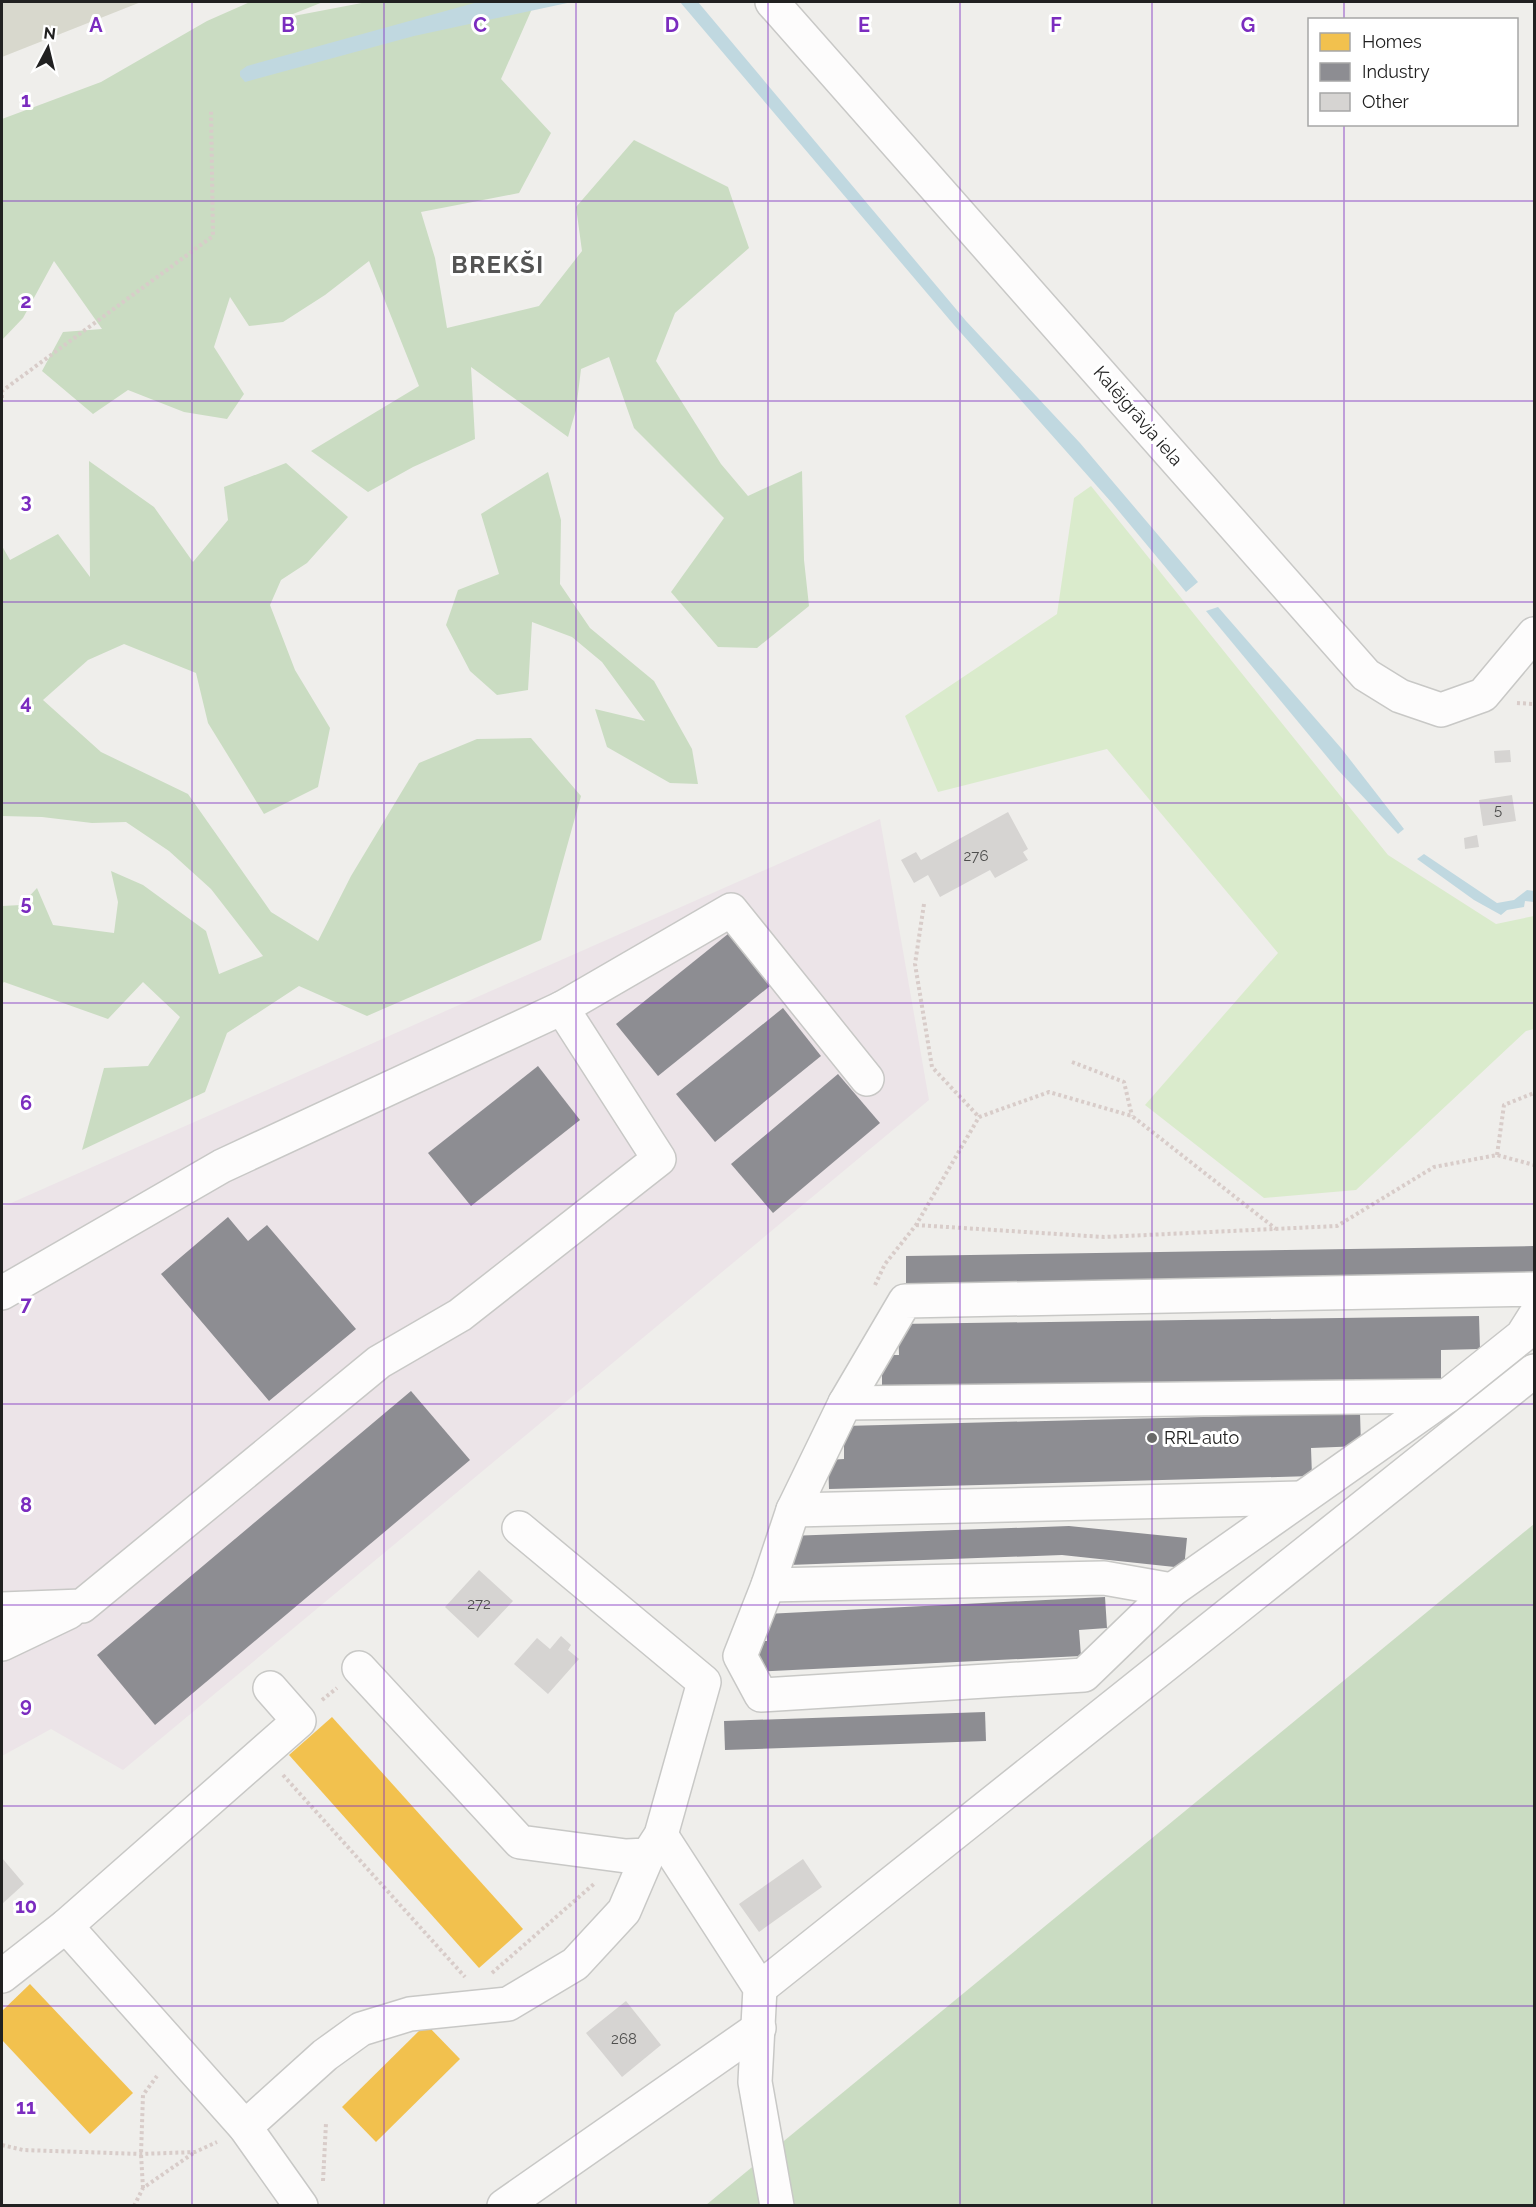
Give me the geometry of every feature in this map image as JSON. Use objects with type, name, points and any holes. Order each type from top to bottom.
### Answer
[{"type":"street","name":"Kalējgrāvja iela","points":[[772,2],[1366,675],[1400,696],[1441,710],[1483,695],[1534,634]]},
{"type":"street","points":[[2,1293],[222,1166],[562,1008],[731,910],[867,1079]]},
{"type":"street","points":[[2,1644],[82,1606],[379,1362],[460,1315],[658,1159],[562,1008]]},
{"type":"street","points":[[1534,1289],[904,1301],[846,1404],[793,1510],[768,1585],[740,1656],[761,1695],[1084,1675],[1172,1590],[1447,1396],[1522,1336],[1534,1317]]},
{"type":"street","points":[[760,1988],[1534,1371]]},
{"type":"street","points":[[846,1404],[1447,1396]]},
{"type":"street","points":[[793,1510],[1301,1498]]},
{"type":"street","points":[[245,2127],[325,2055],[361,2029],[410,2014],[508,2004],[575,1964],[624,1911],[704,1682],[519,1528]]},
{"type":"street","points":[[768,1585],[1104,1578],[1172,1590]]},
{"type":"street","points":[[2,1609],[82,1606]]},
{"type":"street","points":[[359,1668],[520,1842],[645,1848],[760,1988],[755,2082],[777,2205]]},
{"type":"street","points":[[2,1976],[66,1926],[299,1721],[270,1688]]},
{"type":"street","points":[[66,1926],[245,2127],[312,2194]]},
{"type":"street","points":[[504,2205],[759,2028]]},
{"type":"path","points":[[2,398],[2,391],[213,236],[212,110]]},
{"type":"path","points":[[924,904],[915,964],[932,1067],[979,1117]]},
{"type":"path","points":[[1072,1062],[1124,1082],[1132,1116]]},
{"type":"path","points":[[1276,1228],[1132,1116],[1049,1092],[979,1117],[916,1225],[1104,1237],[1337,1226],[1434,1167],[1497,1155],[1534,1165]]},
{"type":"path","points":[[1497,1155],[1504,1105],[1534,1093]]},
{"type":"path","points":[[299,1721],[359,1668]]},
{"type":"path","points":[[263,1752],[467,1979]]},
{"type":"path","points":[[483,1980],[645,1848]]},
{"type":"path","points":[[143,2188],[141,2154],[143,2095],[176,2049]]},
{"type":"path","points":[[312,2194],[326,2123]]},
{"type":"path","points":[[134,2205],[143,2188],[195,2152],[245,2127]]},
{"type":"path","points":[[2,2145],[23,2150],[141,2154],[195,2152]]},
{"type":"shaded area","points":[[2,2],[141,2],[2,57]]},
{"type":"shaded area","points":[[880,819],[929,1100],[123,1770],[51,1729],[2,1756],[2,1207]]},
{"type":"green space","points":[[250,2],[323,2],[283,18],[367,2],[535,2],[501,79],[551,133],[519,193],[421,212],[435,258],[447,328],[539,306],[582,251],[576,207],[634,140],[728,187],[749,248],[675,313],[656,361],[721,464],[748,496],[802,471],[804,560],[809,606],[757,648],[718,647],[671,592],[724,518],[634,428],[609,357],[581,369],[576,410],[568,437],[471,367],[475,439],[413,467],[368,492],[311,451],[419,386],[369,261],[325,295],[283,322],[249,326],[230,297],[214,347],[244,394],[227,419],[184,412],[128,390],[93,414],[42,371],[63,332],[102,329],[54,261],[23,318],[2,340],[2,119],[101,82],[207,21]]},
{"type":"green space","points":[[89,461],[154,507],[193,562],[228,520],[224,487],[286,463],[348,517],[307,563],[281,580],[270,605],[295,670],[330,728],[318,787],[264,814],[208,723],[196,673],[124,644],[88,660],[43,700],[101,752],[188,794],[271,912],[318,941],[351,876],[419,763],[477,739],[531,738],[581,796],[541,940],[367,1016],[299,986],[227,1033],[205,1092],[82,1150],[104,1068],[148,1066],[180,1017],[143,982],[108,1019],[4,982],[2,984],[2,906],[21,905],[37,888],[53,925],[114,933],[118,902],[111,871],[143,885],[206,931],[219,974],[263,956],[211,889],[169,851],[126,822],[92,823],[42,817],[2,816],[2,546],[10,560],[58,534],[90,577]]},
{"type":"green space","points":[[548,472],[561,520],[560,584],[590,628],[654,681],[692,749],[698,784],[670,783],[607,747],[595,709],[645,721],[602,662],[572,637],[532,622],[528,690],[497,695],[470,671],[446,625],[458,590],[499,574],[481,514]]},
{"type":"green space","points":[[1091,486],[1388,855],[1496,924],[1534,916],[1534,1029],[1526,1031],[1356,1190],[1264,1198],[1145,1105],[1278,953],[1107,749],[938,792],[905,716],[1057,614],[1074,498]]},
{"type":"green space","points":[[1534,1524],[1534,2205],[706,2205]]},
{"type":"water","points":[[478,2],[572,2],[414,36],[245,82],[240,76],[240,71],[247,66]]},
{"type":"water","points":[[680,2],[698,2],[966,321],[1080,443],[1198,582],[1186,592],[1112,503],[954,325]]},
{"type":"water","points":[[1218,607],[1341,748],[1404,829],[1398,834],[1338,770],[1206,611]]},
{"type":"water","points":[[1424,854],[1497,903],[1514,900],[1527,890],[1534,891],[1534,902],[1525,901],[1524,907],[1507,910],[1501,915],[1474,900],[1417,859]]},
{"type":"building: Homes","points":[[332,1717],[523,1929],[479,1968],[289,1755]]},
{"type":"building: Homes","points":[[30,1984],[133,2093],[90,2134],[2,2040],[2,2011]]},
{"type":"building: Homes","points":[[426,2024],[460,2059],[376,2142],[342,2107]]},
{"type":"building: Industry","points":[[728,934],[770,986],[658,1076],[616,1024]]},
{"type":"building: Industry","points":[[783,1008],[821,1056],[715,1142],[676,1094]]},
{"type":"building: Industry","points":[[538,1066],[580,1120],[471,1206],[428,1153]]},
{"type":"building: Industry","points":[[838,1074],[880,1123],[773,1213],[731,1164]]},
{"type":"building: Industry","points":[[228,1217],[248,1241],[267,1225],[356,1329],[269,1401],[161,1274]]},
{"type":"building: Industry","points":[[1534,1246],[1534,1273],[906,1284],[906,1256]]},
{"type":"building: Industry","points":[[1479,1316],[1480,1349],[1441,1350],[1441,1380],[882,1389],[882,1355],[899,1355],[898,1324]]},
{"type":"building: Industry","points":[[411,1391],[470,1460],[155,1725],[97,1655]]},
{"type":"building: Industry","points":[[1360,1413],[1361,1446],[1311,1448],[1312,1476],[829,1489],[828,1460],[844,1459],[844,1426]]},
{"type":"building: Industry","points":[[1069,1526],[1187,1538],[1184,1568],[1062,1555],[789,1565],[788,1536]]},
{"type":"building: Industry","points":[[1105,1597],[1107,1628],[1079,1630],[1081,1656],[750,1672],[748,1641],[767,1641],[766,1614]]},
{"type":"building: Industry","points":[[985,1712],[986,1741],[725,1750],[724,1721]]},
{"type":"building: Other","points":[[1510,750],[1511,762],[1495,763],[1494,751]]},
{"type":"building: Other","points":[[1512,795],[1516,821],[1483,826],[1479,800]]},
{"type":"building: Other","points":[[1008,812],[1028,849],[1023,852],[1028,860],[995,878],[990,870],[940,897],[928,875],[914,883],[901,860],[916,852],[921,860]]},
{"type":"building: Other","points":[[1477,835],[1479,847],[1465,849],[1464,838]]},
{"type":"building: Other","points":[[479,1570],[513,1601],[478,1638],[445,1607]]},
{"type":"building: Other","points":[[561,1636],[571,1645],[568,1650],[579,1659],[548,1694],[514,1664],[537,1638],[550,1649]]},
{"type":"building: Other","points":[[2,1858],[24,1884],[2,1904]]},
{"type":"building: Other","points":[[803,1859],[822,1887],[759,1932],[739,1904]]},
{"type":"building: Other","points":[[626,2001],[661,2045],[622,2077],[586,2033]]},
{"type":"place","name":"RRL auto","points":[[1152,1438]]},
{"type":"district","name":"BREKŠI","points":[[498,265]]}]
